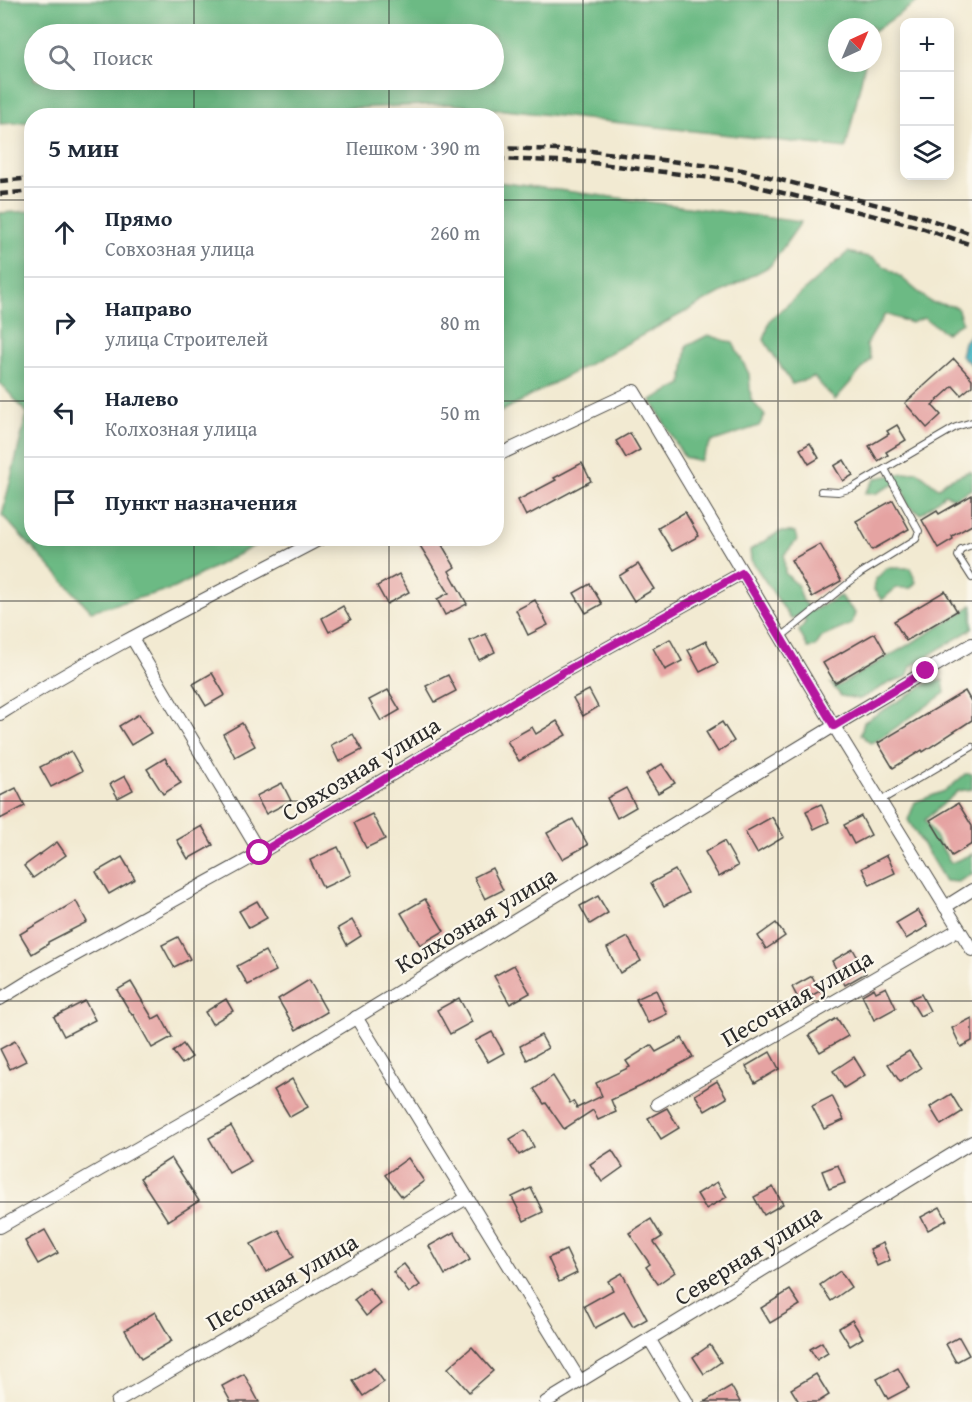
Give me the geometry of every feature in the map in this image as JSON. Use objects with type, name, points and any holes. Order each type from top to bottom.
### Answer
[{"type":"street","points":[[504,452],[634,391],[780,637],[972,950]]},
{"type":"street","points":[[0,714],[132,638],[307,546]]},
{"type":"street","name":"Совхозная улица","points":[[0,999],[260,853],[562,673],[742,573]]},
{"type":"street","points":[[132,638],[260,853]]},
{"type":"street","name":"Колхозная улица","points":[[0,1227],[218,1102],[972,644]]},
{"type":"street","points":[[945,907],[972,890]]},
{"type":"street","name":"Песочная улица","points":[[657,1104],[959,929]]},
{"type":"street","points":[[356,1017],[580,1381]]},
{"type":"street","name":"Северная улица","points":[[546,1402],[972,1142]]},
{"type":"street","name":"Песочная улица","points":[[117,1402],[467,1198]]},
{"type":"street","points":[[650,1340],[687,1402]]},
{"type":"lane","points":[[821,491],[838,492],[852,488],[957,427],[972,422]]},
{"type":"lane","points":[[780,637],[861,573],[916,539],[919,531],[885,469]]},
{"type":"lane","points":[[972,544],[961,549],[958,556],[972,578]]},
{"type":"lane","points":[[880,801],[972,747]]},
{"type":"green space","points":[[0,0],[920,0],[882,26],[882,18],[828,18],[828,72],[863,72],[846,148],[504,110],[504,108],[450,104],[355,108],[24,108],[24,122],[0,124]]},
{"type":"green space","points":[[504,183],[801,222],[770,266],[504,410]]},
{"type":"green space","points":[[24,211],[24,410],[0,383],[0,213]]},
{"type":"green space","points":[[848,252],[872,258],[902,278],[930,302],[957,307],[962,322],[946,333],[924,318],[911,323],[885,314],[866,345],[871,359],[835,400],[814,377],[792,384],[764,340],[770,320]]},
{"type":"green space","points":[[708,335],[733,343],[749,374],[751,400],[765,415],[759,426],[711,442],[700,461],[684,457],[651,400],[682,384],[687,346]]},
{"type":"green space","points":[[24,425],[24,539],[2,515]]},
{"type":"green space","points":[[917,471],[938,488],[946,481],[970,471],[972,489],[954,498],[945,494],[921,514],[907,505],[905,494],[894,484],[875,494],[865,493],[876,478]]},
{"type":"green space","points":[[779,532],[795,532],[797,540],[784,555],[785,573],[798,586],[803,601],[812,611],[840,596],[855,613],[852,624],[822,637],[815,647],[808,648],[799,631],[806,621],[800,615],[791,619],[751,560],[750,550]]},
{"type":"green space","points":[[31,546],[254,546],[175,588],[91,611]]},
{"type":"green space","points":[[887,568],[910,568],[916,582],[911,588],[896,588],[882,600],[874,590],[875,580]]},
{"type":"green space","points":[[972,605],[972,629],[911,666],[907,677],[891,682],[860,699],[841,696],[831,684],[838,686],[956,617]]},
{"type":"green space","points":[[943,680],[945,693],[878,740],[870,743],[861,734],[864,722],[928,683]]},
{"type":"green space","points":[[965,774],[972,774],[972,789],[958,791],[925,820],[951,863],[972,854],[972,874],[958,882],[945,881],[908,820],[915,802],[947,790]]},
{"type":"water","points":[[972,332],[972,365],[961,356],[964,342]]},
{"type":"building","points":[[954,359],[972,379],[972,386],[961,395],[953,386],[932,405],[941,415],[927,428],[905,403]]},
{"type":"building","points":[[897,425],[906,440],[886,452],[888,455],[878,461],[869,446],[889,434],[887,431]]},
{"type":"building","points":[[630,433],[640,450],[626,458],[616,441]]},
{"type":"building","points":[[810,443],[819,458],[809,464],[800,449]]},
{"type":"building","points":[[844,460],[853,475],[843,481],[834,466]]},
{"type":"building","points":[[582,463],[591,481],[526,516],[518,500]]},
{"type":"building","points":[[972,495],[972,525],[952,536],[953,539],[938,548],[922,520],[937,511],[939,514]]},
{"type":"building","points":[[893,500],[909,529],[872,550],[856,521]]},
{"type":"building","points":[[685,512],[699,536],[672,551],[658,528]]},
{"type":"building","points":[[820,544],[841,581],[812,597],[791,560]]},
{"type":"building","points":[[420,546],[443,546],[455,567],[449,571],[467,604],[445,615],[437,599],[449,593]]},
{"type":"building","points":[[638,564],[654,589],[634,601],[619,576]]},
{"type":"building","points":[[399,574],[409,592],[387,604],[377,586]]},
{"type":"building","points":[[590,584],[602,604],[586,613],[574,593]]},
{"type":"building","points":[[945,591],[957,611],[906,641],[894,621]]},
{"type":"building","points":[[535,600],[548,625],[528,635],[516,610]]},
{"type":"building","points":[[343,606],[351,620],[329,632],[322,618]]},
{"type":"building","points":[[875,633],[886,653],[835,683],[823,663]]},
{"type":"building","points":[[486,634],[495,652],[479,660],[470,641]]},
{"type":"building","points":[[670,639],[682,661],[665,670],[653,648]]},
{"type":"building","points":[[706,641],[718,663],[700,672],[688,650]]},
{"type":"building","points":[[212,673],[225,695],[206,706],[193,684]]},
{"type":"building","points":[[448,675],[456,691],[435,702],[426,686]]},
{"type":"building","points":[[388,690],[400,710],[381,721],[369,700]]},
{"type":"building","points":[[589,690],[598,707],[583,716],[573,698]]},
{"type":"building","points":[[965,691],[972,703],[972,720],[923,752],[922,750],[893,768],[878,743]]},
{"type":"building","points":[[139,714],[151,733],[131,745],[119,726]]},
{"type":"building","points":[[557,721],[566,735],[519,761],[507,741],[532,727],[536,734]]},
{"type":"building","points":[[722,722],[734,741],[718,752],[706,732]]},
{"type":"building","points":[[242,723],[255,746],[235,757],[223,734]]},
{"type":"building","points":[[353,734],[362,750],[339,762],[331,745]]},
{"type":"building","points":[[71,751],[82,771],[51,787],[40,767]]},
{"type":"building","points":[[165,758],[181,783],[163,794],[147,769]]},
{"type":"building","points":[[662,764],[675,783],[658,793],[646,774]]},
{"type":"building","points":[[125,776],[133,790],[118,798],[110,784]]},
{"type":"building","points":[[282,783],[291,801],[266,814],[256,796]]},
{"type":"building","points":[[16,788],[25,806],[0,819],[0,796]]},
{"type":"building","points":[[626,788],[636,807],[617,818],[607,798]]},
{"type":"building","points":[[958,803],[972,826],[972,844],[952,856],[930,820]]},
{"type":"building","points":[[821,804],[829,822],[814,829],[806,811]]},
{"type":"building","points":[[372,814],[385,839],[366,848],[354,823]]},
{"type":"building","points":[[861,816],[871,835],[854,844],[844,825]]},
{"type":"building","points":[[772,817],[784,837],[757,853],[745,832]]},
{"type":"building","points":[[573,819],[588,845],[562,859],[547,833]]},
{"type":"building","points":[[202,826],[213,845],[188,859],[177,840]]},
{"type":"building","points":[[724,841],[738,866],[719,877],[705,852]]},
{"type":"building","points":[[57,842],[66,855],[33,878],[24,866]]},
{"type":"building","points":[[338,847],[351,875],[323,888],[310,860]]},
{"type":"building","points":[[887,855],[895,873],[870,885],[862,868]]},
{"type":"building","points":[[122,857],[135,879],[109,894],[96,872]]},
{"type":"building","points":[[492,868],[503,890],[485,899],[474,877]]},
{"type":"building","points":[[675,870],[688,893],[664,906],[651,883]]},
{"type":"building","points":[[598,896],[608,913],[590,924],[580,906]]},
{"type":"building","points":[[425,899],[444,931],[420,945],[401,913]]},
{"type":"building","points":[[76,901],[87,922],[48,942],[32,954],[20,934]]},
{"type":"building","points":[[257,901],[267,918],[249,928],[239,911]]},
{"type":"building","points":[[918,910],[928,926],[906,939],[896,923]]},
{"type":"building","points":[[352,920],[361,936],[347,945],[338,928]]},
{"type":"building","points":[[776,923],[785,936],[766,949],[758,936]]},
{"type":"building","points":[[178,937],[190,959],[174,967],[162,945]]},
{"type":"building","points":[[628,937],[641,961],[620,973],[607,948]]},
{"type":"building","points":[[853,949],[866,973],[845,985],[832,961]]},
{"type":"building","points":[[265,951],[276,971],[248,985],[237,966]]},
{"type":"building","points":[[514,965],[530,993],[510,1004],[494,976]]},
{"type":"building","points":[[812,976],[820,991],[800,1002],[792,987]]},
{"type":"building","points":[[309,980],[327,1012],[296,1030],[278,999]]},
{"type":"building","points":[[131,982],[153,1019],[160,1015],[172,1037],[152,1048],[117,990]]},
{"type":"building","points":[[886,987],[896,1008],[874,1020],[862,995],[874,988],[876,992]]},
{"type":"building","points":[[656,990],[667,1014],[648,1023],[636,999]]},
{"type":"building","points":[[921,994],[930,1011],[920,1016],[910,999]]},
{"type":"building","points":[[459,998],[472,1022],[450,1034],[437,1010]]},
{"type":"building","points":[[226,999],[233,1011],[212,1024],[205,1012]]},
{"type":"building","points":[[85,1001],[95,1020],[64,1036],[54,1017]]},
{"type":"building","points":[[837,1018],[848,1036],[820,1052],[809,1035]]},
{"type":"building","points":[[972,1018],[972,1041],[961,1047],[952,1028]]},
{"type":"building","points":[[492,1032],[504,1053],[488,1062],[475,1041]]},
{"type":"building","points":[[541,1035],[548,1048],[527,1060],[520,1046]]},
{"type":"building","points":[[682,1038],[693,1057],[611,1100],[616,1112],[598,1120],[593,1110],[564,1129],[534,1089],[553,1076],[570,1103],[573,1101],[577,1108],[602,1096],[596,1083],[630,1067],[626,1061],[651,1045],[656,1052]]},
{"type":"building","points":[[15,1041],[26,1061],[10,1069],[0,1049]]},
{"type":"building","points":[[183,1044],[192,1057],[182,1064],[173,1052]]},
{"type":"building","points":[[909,1051],[921,1068],[900,1082],[888,1064]]},
{"type":"building","points":[[770,1052],[779,1069],[755,1083],[746,1066]]},
{"type":"building","points":[[854,1057],[865,1075],[844,1088],[833,1071]]},
{"type":"building","points":[[292,1079],[308,1107],[290,1117],[274,1090]]},
{"type":"building","points":[[717,1081],[727,1098],[705,1111],[695,1095]]},
{"type":"building","points":[[951,1094],[962,1112],[941,1125],[930,1107]]},
{"type":"building","points":[[832,1096],[844,1120],[824,1129],[812,1106]]},
{"type":"building","points":[[667,1108],[679,1128],[661,1139],[648,1118]]},
{"type":"building","points":[[231,1126],[251,1161],[229,1173],[209,1138]]},
{"type":"building","points":[[525,1130],[534,1147],[519,1155],[510,1139]]},
{"type":"building","points":[[612,1150],[623,1167],[602,1182],[590,1164]]},
{"type":"building","points":[[171,1158],[199,1201],[168,1221],[140,1178]]},
{"type":"building","points":[[408,1158],[424,1181],[402,1197],[385,1175]]},
{"type":"building","points":[[838,1165],[845,1183],[829,1189],[822,1171]]},
{"type":"building","points":[[717,1182],[727,1197],[706,1209],[697,1194]]},
{"type":"building","points":[[773,1187],[783,1204],[764,1215],[754,1197]]},
{"type":"building","points":[[531,1188],[543,1212],[524,1221],[512,1197]]},
{"type":"building","points":[[940,1207],[947,1220],[928,1230],[921,1217]]},
{"type":"building","points":[[651,1219],[662,1237],[654,1242],[675,1272],[658,1284],[646,1267],[650,1264],[629,1233]]},
{"type":"building","points":[[45,1230],[58,1253],[38,1264],[25,1241]]},
{"type":"building","points":[[279,1230],[294,1257],[266,1272],[251,1244]]},
{"type":"building","points":[[454,1232],[470,1260],[445,1275],[429,1246]]},
{"type":"building","points":[[883,1243],[890,1260],[877,1266],[870,1249]]},
{"type":"building","points":[[566,1250],[577,1273],[559,1282],[548,1258]]},
{"type":"building","points":[[404,1264],[420,1285],[409,1293],[393,1272]]},
{"type":"building","points":[[840,1271],[851,1287],[831,1301],[820,1285]]},
{"type":"building","points":[[622,1273],[647,1319],[633,1327],[624,1312],[595,1328],[584,1306],[613,1290],[608,1281]]},
{"type":"building","points":[[369,1288],[381,1304],[366,1316],[354,1300]]},
{"type":"building","points":[[790,1290],[800,1305],[770,1323],[761,1308]]},
{"type":"building","points":[[155,1312],[172,1341],[141,1359],[125,1330]]},
{"type":"building","points":[[852,1320],[863,1338],[850,1346],[839,1328]]},
{"type":"building","points":[[959,1337],[969,1355],[956,1362],[946,1344]]},
{"type":"building","points":[[822,1342],[828,1353],[817,1360],[810,1349]]},
{"type":"building","points":[[710,1345],[721,1362],[704,1374],[693,1357]]},
{"type":"building","points":[[472,1347],[493,1371],[469,1392],[448,1368]]},
{"type":"building","points":[[374,1368],[384,1382],[363,1396],[353,1381]]},
{"type":"building","points":[[898,1368],[909,1388],[888,1399],[877,1379]]},
{"type":"building","points":[[244,1374],[259,1402],[231,1402],[222,1386]]},
{"type":"building","points":[[816,1374],[829,1395],[818,1402],[799,1402],[791,1389]]},
{"type":"building","points":[[731,1386],[740,1402],[704,1402]]},
{"type":"railway","points":[[504,148],[591,151],[742,170],[913,214],[972,234]]},
{"type":"railway","points":[[504,159],[585,162],[735,181],[915,226],[972,245]]},
{"type":"railway","points":[[0,181],[24,179]]},
{"type":"railway","points":[[0,194],[24,192]]},
{"type":"route","points":[[260,853],[562,673],[742,573],[834,726],[926,671]]}]
